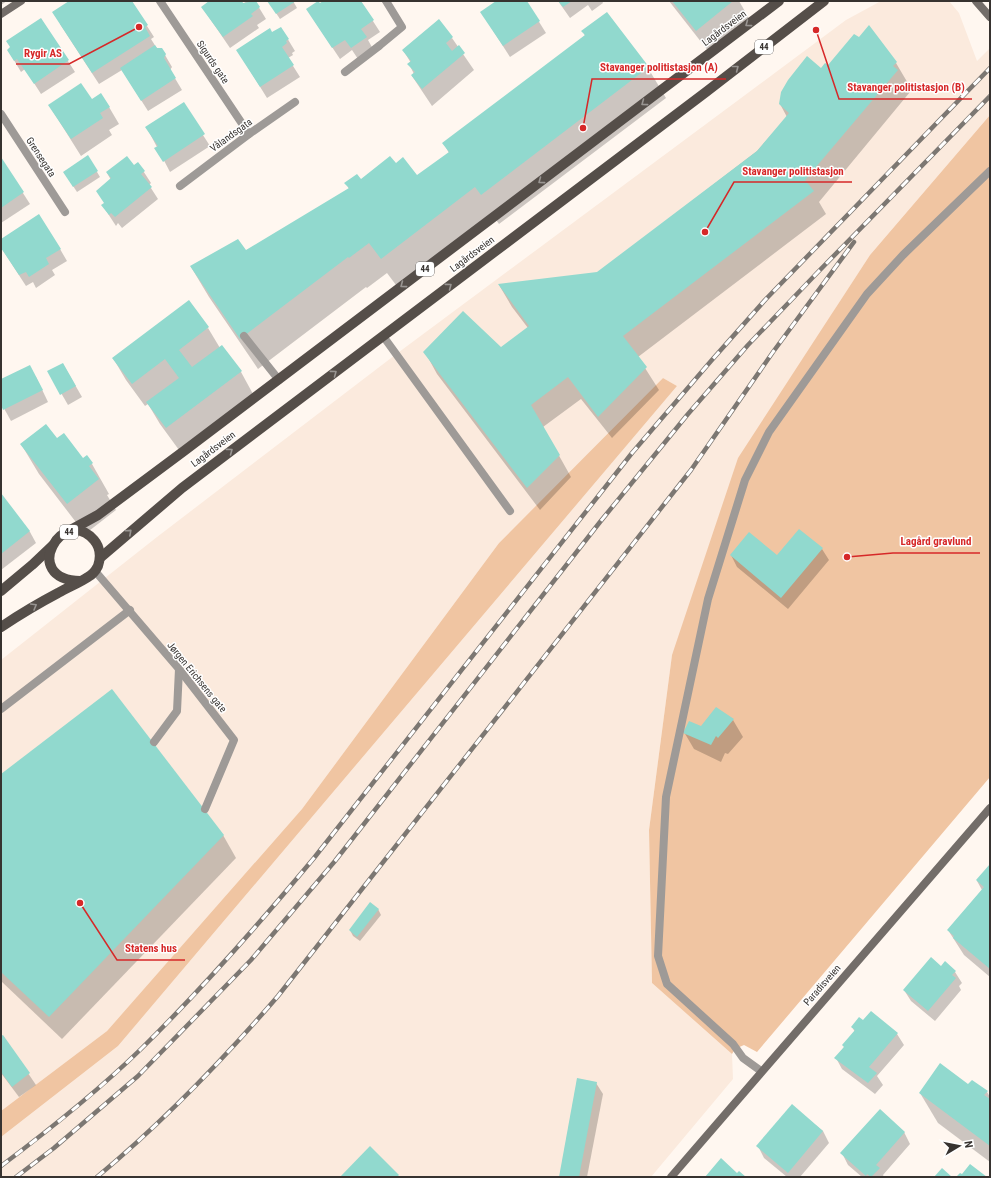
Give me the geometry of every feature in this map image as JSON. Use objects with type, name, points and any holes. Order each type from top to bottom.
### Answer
[{"type":"main road","name":"Lagårdsveien","points":[[67,532],[98,515],[279,380],[779,1]]},
{"type":"main road","name":"Lagårdsveien","points":[[100,558],[182,488],[824,1]]},
{"type":"main road","name":"44","points":[[1,591],[32,565],[52,546],[59,536],[67,532],[82,532],[89,536],[99,549],[100,558],[95,571]]},
{"type":"main road","name":"44","points":[[52,546],[50,560],[55,572],[68,581],[80,581]]},
{"type":"main road","points":[[1,627],[80,581],[88,578],[95,571]]},
{"type":"street","points":[[1,14],[21,1]]},
{"type":"street","name":"Sigurds gate","points":[[160,1],[249,134]]},
{"type":"street","points":[[345,72],[402,26],[386,1]]},
{"type":"street","points":[[976,1],[990,17]]},
{"type":"street","name":"Vålandsgata","points":[[180,186],[249,134],[295,102]]},
{"type":"street","name":"Grensegata","points":[[1,114],[65,212]]},
{"type":"street","points":[[761,1071],[744,1058],[733,1044],[667,984],[658,956],[666,797],[708,599],[745,480],[769,432],[866,294],[902,255],[990,171]]},
{"type":"street","points":[[244,336],[279,380]]},
{"type":"street","points":[[383,336],[510,512]]},
{"type":"street","name":"Jørgen Erichsens gate","points":[[95,571],[179,669],[234,740],[205,809]]},
{"type":"street","points":[[1,709],[130,610]]},
{"type":"street","points":[[154,742],[178,711],[179,669]]},
{"type":"street","name":"Paradisveien","points":[[671,1177],[761,1071],[990,808]]},
{"type":"shaded area","points":[[881,1],[949,1],[959,13],[977,61],[990,48],[990,115],[870,255],[835,309],[672,655],[649,830],[652,983],[732,1054],[733,1079],[651,1177],[1,1177],[1,1137],[118,1046],[677,386],[663,378],[499,543],[302,809],[107,1031],[1,1111],[1,660],[157,537],[395,355],[846,20]]},
{"type":"shaded area","points":[[990,115],[990,777],[757,1052],[744,1045],[735,1049],[732,1054],[652,983],[649,830],[672,655],[738,458],[870,255]]},
{"type":"shaded area","points":[[663,378],[677,386],[118,1046],[1,1137],[1,1111],[107,1031],[302,809],[499,543]]},
{"type":"building","points":[[69,1],[132,1],[148,25],[145,27],[150,36],[92,73],[52,12]]},
{"type":"building","points":[[209,1],[242,1],[243,3],[256,1],[260,7],[251,14],[253,16],[223,37],[201,7]]},
{"type":"building","points":[[267,1],[296,1],[276,14]]},
{"type":"building","points":[[318,1],[320,3],[323,1],[361,1],[374,20],[361,29],[367,37],[351,48],[345,40],[332,48],[306,9]]},
{"type":"building","points":[[496,1],[527,1],[540,21],[503,46],[480,12]]},
{"type":"building","points":[[558,1],[572,1],[563,7]]},
{"type":"building","points":[[672,1],[733,1],[696,31]]},
{"type":"building","points":[[607,12],[649,67],[481,195],[475,187],[381,259],[369,243],[349,258],[348,257],[240,339],[190,266],[238,239],[246,250],[349,188],[344,183],[357,174],[361,179],[390,156],[396,163],[403,157],[417,175],[449,152],[442,143],[585,35],[581,31]]},
{"type":"building","points":[[41,18],[69,60],[34,84],[17,59],[14,61],[7,50],[10,47],[6,41]]},
{"type":"building","points":[[439,19],[453,37],[446,43],[452,51],[459,45],[465,53],[422,89],[411,75],[415,72],[407,64],[411,61],[402,50]]},
{"type":"building","points":[[869,25],[897,62],[893,66],[898,70],[805,180],[814,191],[623,336],[647,367],[598,417],[568,377],[531,405],[560,455],[527,488],[423,352],[463,311],[501,347],[529,326],[498,284],[597,272],[757,151],[789,113],[779,104],[781,92],[788,80],[807,56],[821,68],[825,63],[828,65],[854,34],[859,37]]},
{"type":"building","points":[[281,27],[289,39],[282,47],[294,65],[260,87],[236,50],[270,28],[272,32]]},
{"type":"building","points":[[155,45],[157,48],[162,48],[166,54],[164,58],[176,78],[141,101],[120,68]]},
{"type":"building","points":[[81,83],[92,99],[101,93],[110,107],[100,113],[103,118],[71,139],[48,105]]},
{"type":"building","points":[[184,102],[205,134],[163,162],[154,148],[158,146],[145,127]]},
{"type":"building","points":[[88,155],[98,171],[73,187],[63,172]]},
{"type":"building","points":[[127,156],[134,165],[138,162],[145,171],[141,174],[152,187],[115,217],[111,213],[109,215],[101,205],[104,203],[96,191],[111,178],[106,172]]},
{"type":"building","points":[[1,157],[24,192],[1,208]]},
{"type":"building","points":[[39,214],[61,249],[46,258],[49,264],[29,277],[26,272],[19,275],[1,248],[1,239]]},
{"type":"building","points":[[189,300],[209,327],[179,350],[192,367],[222,345],[242,371],[166,428],[146,402],[179,378],[165,359],[132,384],[112,358]]},
{"type":"building","points":[[63,363],[76,386],[60,395],[47,371]]},
{"type":"building","points":[[30,365],[43,390],[3,410],[1,405],[1,379]]},
{"type":"building","points":[[46,424],[57,438],[64,433],[83,458],[87,455],[93,463],[89,466],[99,479],[67,504],[20,444]]},
{"type":"building","points":[[1,493],[30,531],[1,554]]},
{"type":"building","points":[[799,529],[823,548],[781,598],[730,555],[749,532],[777,555]]},
{"type":"building","points":[[112,689],[224,835],[49,1017],[1,972],[1,774]]},
{"type":"building","points":[[716,707],[734,719],[718,738],[716,736],[711,745],[683,733],[689,721],[701,726]]},
{"type":"building","points":[[990,864],[990,969],[953,938],[954,936],[947,930],[984,887],[976,880]]},
{"type":"building","points":[[370,902],[379,909],[357,937],[349,930]]},
{"type":"building","points":[[931,957],[941,966],[945,961],[956,971],[952,975],[956,978],[928,1011],[903,990]]},
{"type":"building","points":[[871,1011],[898,1033],[869,1067],[877,1073],[868,1083],[834,1058],[844,1047],[842,1045],[855,1030],[851,1027],[859,1017],[863,1020]]},
{"type":"building","points":[[3,1035],[30,1073],[12,1087],[1,1072],[1,1036]]},
{"type":"building","points":[[940,1063],[968,1084],[972,1080],[988,1091],[984,1095],[990,1099],[990,1146],[919,1093]]},
{"type":"building","points":[[577,1078],[597,1082],[579,1177],[559,1177]]},
{"type":"building","points":[[792,1104],[823,1131],[788,1173],[756,1146]]},
{"type":"building","points":[[880,1109],[905,1132],[876,1165],[880,1168],[871,1177],[867,1174],[866,1176],[840,1153]]},
{"type":"building","points":[[370,1146],[399,1175],[397,1177],[340,1177]]},
{"type":"building","points":[[721,1158],[737,1173],[739,1171],[746,1177],[705,1177]]},
{"type":"building","points":[[970,1164],[987,1177],[956,1177],[960,1173],[962,1174]]},
{"type":"building","points":[[942,1168],[952,1177],[934,1177]]},
{"type":"railway","points":[[1,1166],[37,1139],[124,1065],[164,1026],[230,956],[314,858],[632,453],[766,299],[990,68]]},
{"type":"railway","points":[[16,1177],[54,1148],[138,1076],[251,960],[335,861],[600,522],[688,414],[748,345],[990,96]]},
{"type":"railway","points":[[97,1177],[169,1113],[214,1067],[278,996],[691,470],[773,352],[854,242]]},
{"type":"place","name":"Rygir AS","points":[[139,27]]},
{"type":"place","name":"Stavanger politistasjon (B)","points":[[816,30]]},
{"type":"place","name":"Stavanger politistasjon (A)","points":[[583,128]]},
{"type":"place","name":"Stavanger politistasjon","points":[[705,232]]},
{"type":"place","name":"Lagård gravlund","points":[[847,557]]},
{"type":"place","name":"Statens hus","points":[[80,903]]}]
